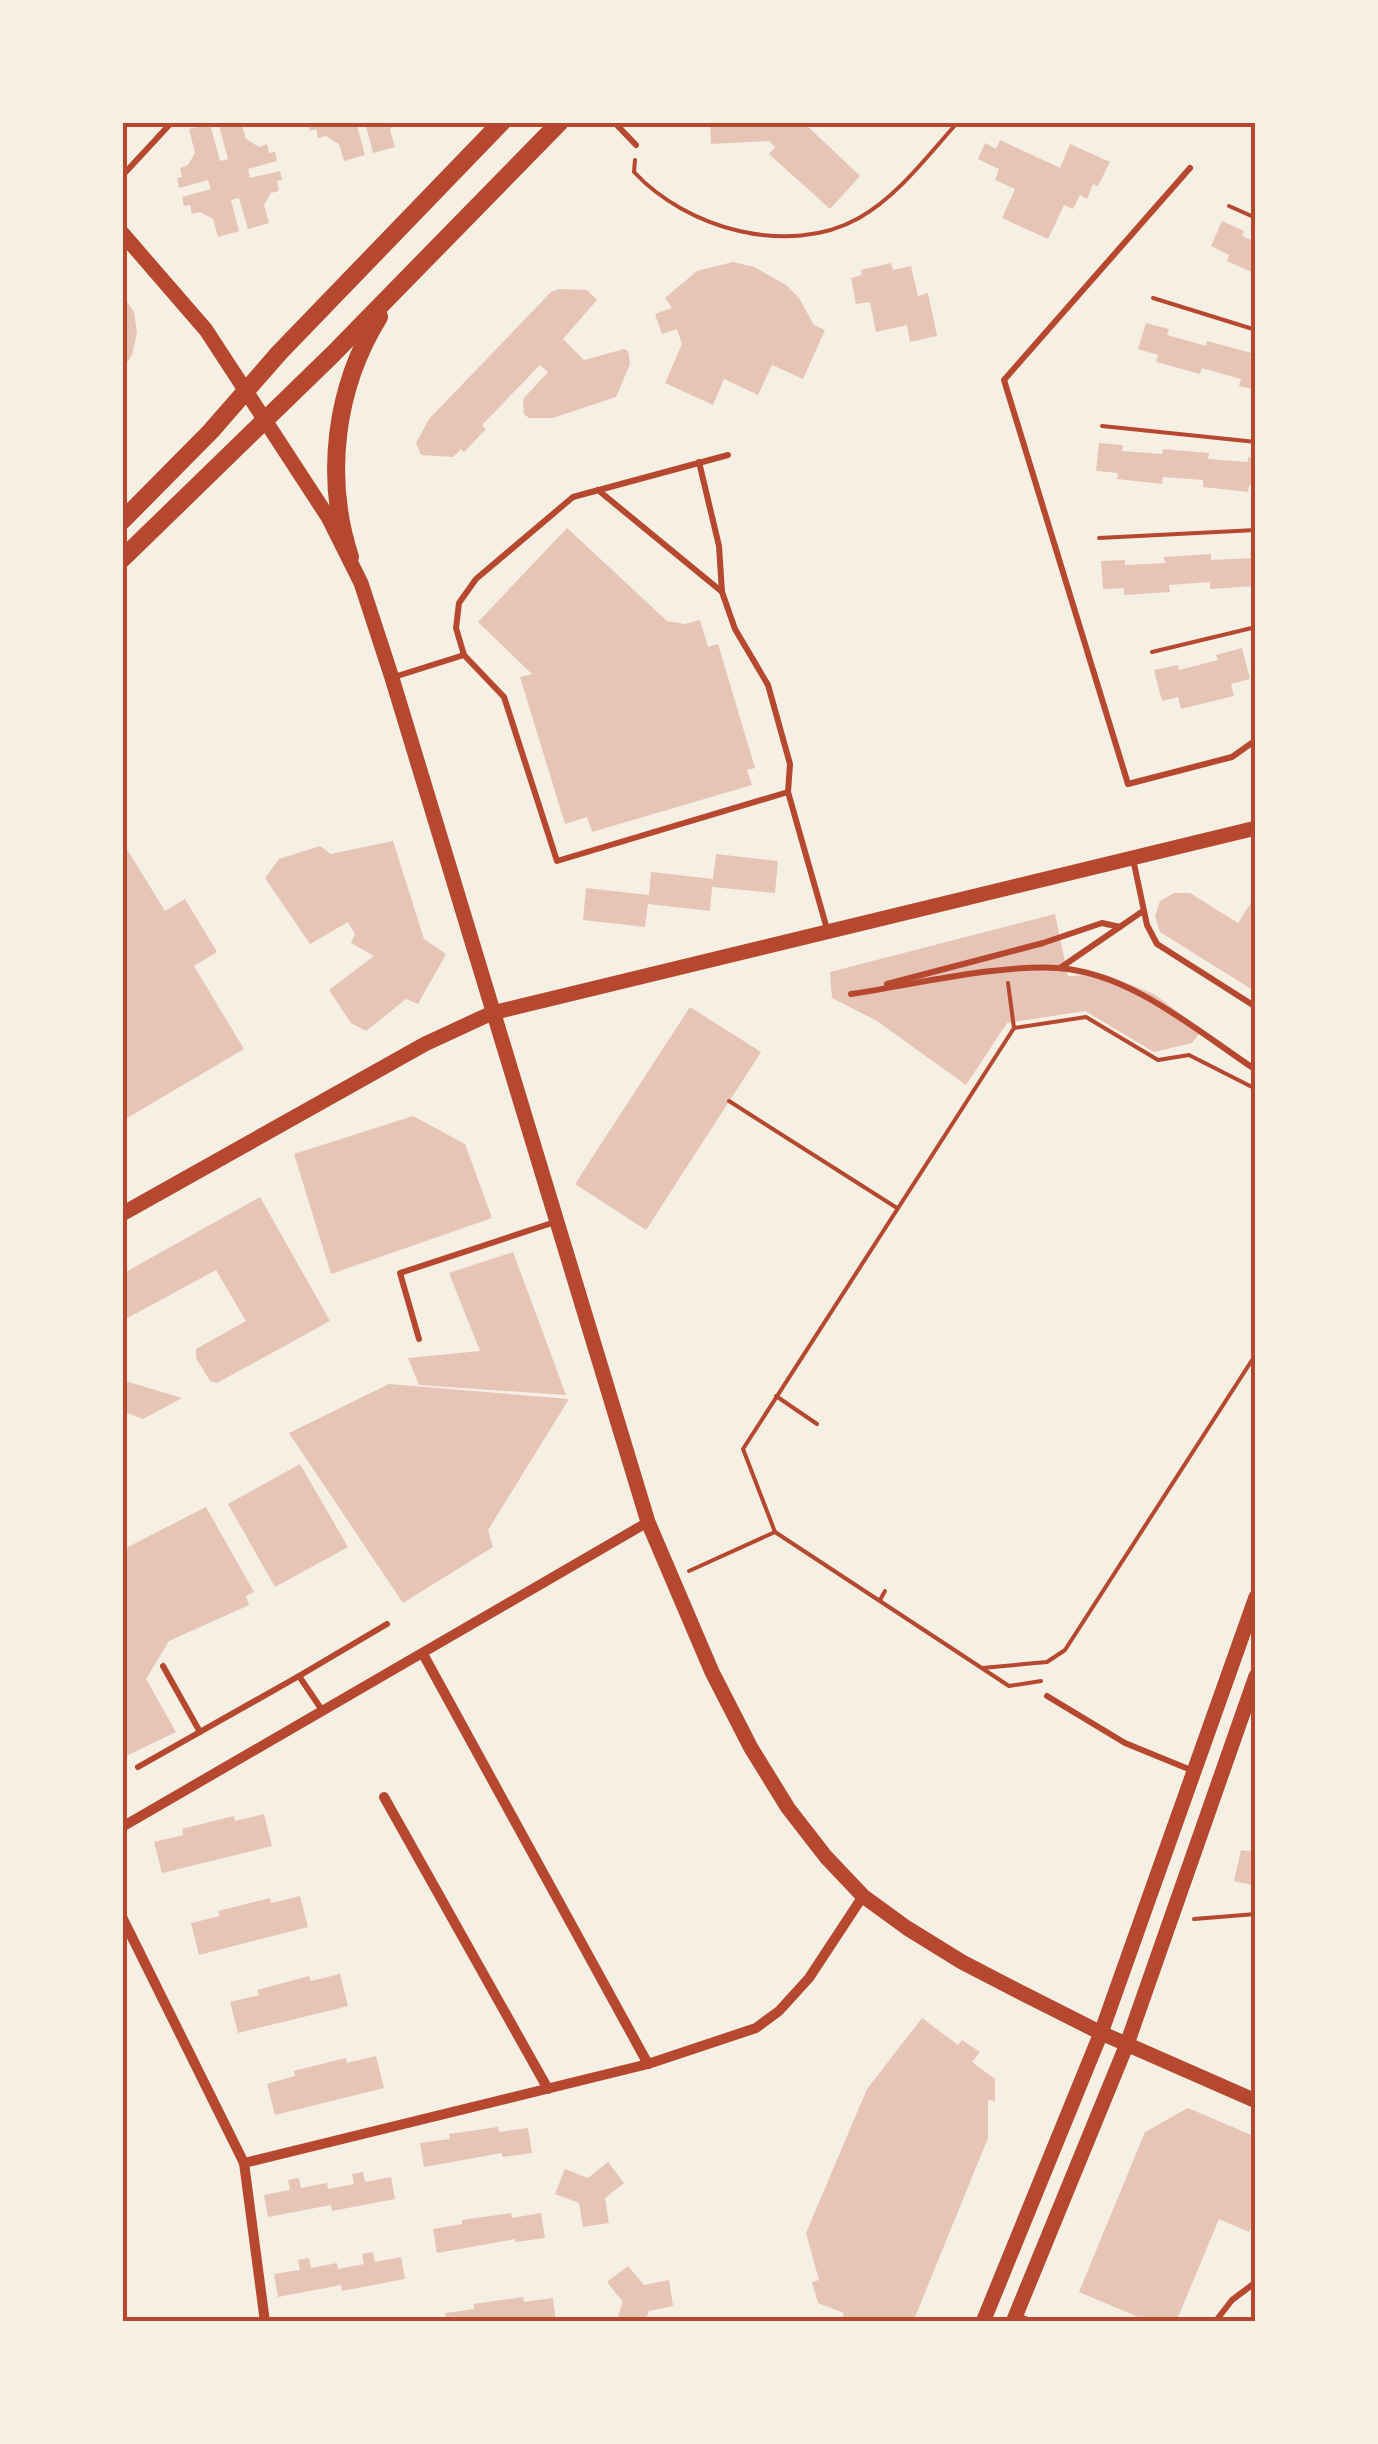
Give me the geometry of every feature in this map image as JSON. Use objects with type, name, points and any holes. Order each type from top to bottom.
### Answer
[{"type":"main road","points":[[122,521],[502,122]]},
{"type":"main road","points":[[122,559],[395,291],[560,122]]},
{"type":"main road","points":[[350,557],[339,512],[338,432],[347,389],[366,338],[395,291]]},
{"type":"street","points":[[122,233],[206,330],[350,557],[392,678],[648,1522],[712,1672],[751,1748],[788,1808],[863,1896],[962,1962],[1126,2044],[1256,2101]]},
{"type":"street","points":[[122,1214],[424,1044],[492,1013],[1256,828]]},
{"type":"street","points":[[122,1826],[648,1522]]},
{"type":"street","points":[[983,2322],[1101,2032],[1256,1597]]},
{"type":"street","points":[[423,1654],[648,2064]]},
{"type":"street","points":[[1014,2318],[1126,2044],[1256,1676]]},
{"type":"street","points":[[384,1797],[548,2088]]},
{"type":"street","points":[[244,2163],[648,2064],[756,2028],[779,2011],[808,1978],[863,1896]]},
{"type":"street","points":[[122,1916],[244,2163],[265,2322]]},
{"type":"lane","points":[[122,176],[172,122]]},
{"type":"lane","points":[[614,122],[636,145]]},
{"type":"lane","points":[[1190,168],[1004,380],[1128,784],[1232,758],[1256,740]]},
{"type":"lane","points":[[728,454],[573,498],[476,580],[465,592],[456,615],[464,656],[504,697],[557,862],[788,792]]},
{"type":"lane","points":[[698,462],[719,546],[722,592],[735,629],[768,684],[790,764],[788,792],[828,932]]},
{"type":"lane","points":[[598,490],[722,592]]},
{"type":"lane","points":[[392,678],[464,656]]},
{"type":"lane","points":[[1133,858],[1150,934],[1157,944],[1256,1007]]},
{"type":"lane","points":[[1060,968],[1144,911]]},
{"type":"lane","points":[[888,984],[1102,923],[1120,927]]},
{"type":"lane","points":[[851,994],[1006,971],[1060,968],[1108,980],[1147,998],[1256,1070]]},
{"type":"lane","points":[[419,1339],[400,1273],[556,1222]]},
{"type":"lane","points":[[138,1768],[387,1624]]},
{"type":"lane","points":[[162,1666],[200,1732]]},
{"type":"lane","points":[[299,1676],[323,1711]]},
{"type":"lane","points":[[1047,1696],[1125,1742],[1192,1770]]},
{"type":"lane","points":[[1215,2322],[1232,2300],[1256,2282]]},
{"type":"lane","points":[[1014,2318],[1033,2322]]},
{"type":"path","points":[[636,145],[634,172],[674,206],[708,222],[754,233],[797,235],[830,230],[860,218],[895,190],[958,122]]},
{"type":"path","points":[[1229,206],[1256,218]]},
{"type":"path","points":[[1153,298],[1256,330]]},
{"type":"path","points":[[1102,426],[1256,442]]},
{"type":"path","points":[[1099,538],[1256,530]]},
{"type":"path","points":[[1152,652],[1256,627]]},
{"type":"path","points":[[1006,971],[1014,1028],[742,1449],[776,1532],[1009,1686],[1050,1680]]},
{"type":"path","points":[[1014,1028],[1086,1016],[1158,1060],[1189,1055],[1256,1090]]},
{"type":"path","points":[[730,1101],[896,1208]]},
{"type":"path","points":[[982,1668],[1047,1662],[1065,1650],[1256,1354]]},
{"type":"path","points":[[776,1396],[817,1424]]},
{"type":"path","points":[[672,1579],[776,1532]]},
{"type":"path","points":[[880,1600],[885,1590]]},
{"type":"path","points":[[1194,1919],[1256,1914]]},
{"type":"building","points":[[218,122],[241,122],[246,139],[259,147],[267,144],[269,153],[275,152],[277,161],[248,169],[250,178],[280,171],[282,180],[277,181],[279,191],[271,193],[264,205],[269,223],[248,229],[239,198],[231,200],[239,231],[218,237],[213,219],[200,212],[192,214],[182,197],[211,189],[208,180],[179,188],[177,178],[182,177],[180,168],[188,165],[195,153],[189,129],[210,124],[220,161],[228,159]]},
{"type":"building","points":[[308,122],[356,122],[365,155],[344,161],[339,144],[326,136],[318,138],[316,129],[310,131]]},
{"type":"building","points":[[365,122],[394,122],[390,130],[395,147],[373,153]]},
{"type":"building","points":[[710,122],[803,122],[860,176],[830,209],[769,154],[775,147],[769,141],[711,144]]},
{"type":"building","points":[[1000,140],[1060,168],[1070,144],[1110,162],[1087,199],[1080,195],[1073,209],[1064,205],[1048,239],[1002,218],[1015,189],[995,180],[999,169],[978,159],[985,143],[996,149]]},
{"type":"building","points":[[1222,221],[1244,231],[1242,236],[1256,242],[1256,274],[1227,261],[1229,255],[1211,246]]},
{"type":"building","points":[[733,262],[754,267],[786,285],[799,298],[814,325],[825,330],[803,379],[772,365],[758,395],[724,379],[713,405],[665,383],[682,344],[677,329],[662,334],[655,314],[672,308],[665,298],[697,271]]},
{"type":"building","points":[[891,263],[893,270],[911,266],[918,296],[928,293],[937,336],[910,342],[907,325],[876,332],[870,302],[856,304],[851,278],[862,275],[861,270]]},
{"type":"building","points":[[587,290],[597,300],[563,339],[584,360],[628,351],[630,364],[616,397],[553,418],[529,418],[524,414],[524,398],[548,372],[540,365],[482,425],[486,429],[464,452],[461,449],[453,457],[421,455],[416,443],[429,419],[551,292]]},
{"type":"building","points":[[122,294],[134,312],[137,333],[132,355],[122,370]]},
{"type":"building","points":[[1146,323],[1169,329],[1167,335],[1252,353],[1250,358],[1256,360],[1256,390],[1239,386],[1241,379],[1202,368],[1200,374],[1156,362],[1158,355],[1138,349]]},
{"type":"building","points":[[1099,443],[1123,445],[1122,451],[1209,453],[1208,459],[1248,462],[1248,457],[1256,458],[1256,485],[1249,485],[1248,492],[1203,487],[1203,480],[1163,477],[1162,484],[1117,479],[1118,473],[1096,471]]},
{"type":"building","points":[[567,528],[667,621],[685,624],[700,620],[708,647],[718,644],[755,768],[747,770],[752,785],[592,832],[587,817],[565,824],[520,677],[532,674],[478,622]]},
{"type":"building","points":[[1250,552],[1256,552],[1256,586],[1210,589],[1210,582],[1169,585],[1170,592],[1124,595],[1124,588],[1103,589],[1101,561],[1125,560],[1125,565],[1165,563],[1164,557],[1211,554],[1211,560],[1251,558]]},
{"type":"building","points":[[1242,648],[1250,679],[1231,684],[1234,696],[1181,709],[1178,697],[1162,701],[1154,670],[1178,665],[1179,670],[1218,660],[1216,655]]},
{"type":"building","points":[[122,841],[165,911],[185,899],[217,952],[194,966],[244,1049],[122,1121]]},
{"type":"building","points":[[393,841],[424,939],[446,954],[418,1004],[406,999],[366,1031],[351,1023],[329,990],[374,956],[351,943],[355,934],[348,922],[310,944],[265,878],[279,859],[320,846],[331,854]]},
{"type":"building","points":[[716,854],[778,861],[775,893],[712,887],[710,911],[648,904],[645,927],[583,920],[586,888],[649,895],[651,872],[713,879]]},
{"type":"building","points":[[1174,893],[1190,893],[1238,923],[1256,895],[1256,992],[1160,932],[1155,916],[1160,901]]},
{"type":"building","points":[[1055,914],[1068,976],[1104,974],[1154,994],[1202,1030],[1192,1043],[1154,1052],[1085,1011],[1007,1023],[966,1085],[877,1021],[832,998],[830,972]]},
{"type":"building","points":[[690,1007],[761,1052],[646,1230],[575,1184]]},
{"type":"building","points":[[413,1116],[465,1144],[492,1218],[331,1274],[294,1154]]},
{"type":"building","points":[[260,1197],[330,1321],[217,1383],[210,1381],[196,1358],[196,1349],[246,1321],[216,1270],[122,1321],[122,1274]]},
{"type":"building","points":[[513,1252],[566,1395],[419,1385],[408,1358],[480,1351],[449,1273]]},
{"type":"building","points":[[122,1380],[182,1398],[143,1419],[122,1411]]},
{"type":"building","points":[[389,1384],[569,1399],[488,1530],[493,1547],[403,1603],[289,1433]]},
{"type":"building","points":[[300,1464],[348,1547],[275,1587],[228,1504]]},
{"type":"building","points":[[206,1507],[254,1592],[246,1596],[249,1605],[169,1641],[146,1679],[176,1732],[122,1758],[122,1550]]},
{"type":"building","points":[[264,1814],[272,1846],[162,1873],[154,1842],[183,1835],[182,1829],[234,1816],[235,1821]]},
{"type":"building","points":[[1241,1850],[1256,1852],[1256,1886],[1234,1881]]},
{"type":"building","points":[[300,1896],[308,1927],[199,1955],[191,1923],[220,1916],[218,1911],[270,1898],[271,1903]]},
{"type":"building","points":[[340,1974],[348,2006],[238,2033],[230,2002],[309,1976],[311,1981]]},
{"type":"building","points":[[922,2018],[958,2045],[962,2040],[980,2052],[972,2062],[995,2079],[995,2101],[988,2100],[988,2138],[913,2322],[841,2322],[844,2313],[818,2303],[812,2282],[819,2280],[806,2233],[867,2089]]},
{"type":"building","points":[[376,2056],[384,2088],[275,2115],[267,2084],[295,2076],[294,2071],[346,2058],[347,2063]]},
{"type":"building","points":[[1188,2108],[1256,2137],[1256,2216],[1249,2232],[1219,2219],[1176,2322],[1150,2322],[1079,2292],[1145,2132]]},
{"type":"building","points":[[498,2127],[499,2132],[528,2128],[532,2153],[502,2157],[502,2153],[424,2167],[420,2143]]},
{"type":"building","points":[[608,2162],[624,2183],[605,2198],[609,2223],[583,2227],[579,2203],[555,2194],[565,2169],[588,2178]]},
{"type":"building","points":[[363,2172],[365,2182],[391,2177],[395,2199],[332,2211],[331,2205],[268,2217],[264,2195],[290,2190],[288,2180],[299,2178],[301,2188],[327,2183],[328,2189],[354,2184],[352,2174]]},
{"type":"building","points":[[511,2213],[512,2218],[541,2213],[545,2238],[515,2239],[437,2253],[433,2229]]},
{"type":"building","points":[[373,2252],[375,2262],[401,2257],[405,2279],[342,2291],[341,2285],[278,2297],[274,2274],[300,2270],[298,2260],[309,2258],[311,2268],[337,2263],[338,2269],[364,2264],[362,2254]]},
{"type":"building","points":[[628,2266],[644,2285],[669,2280],[673,2306],[649,2311],[645,2322],[616,2322],[623,2302],[607,2282]]},
{"type":"building","points":[[523,2297],[524,2302],[553,2298],[556,2322],[446,2322],[445,2313]]}]
